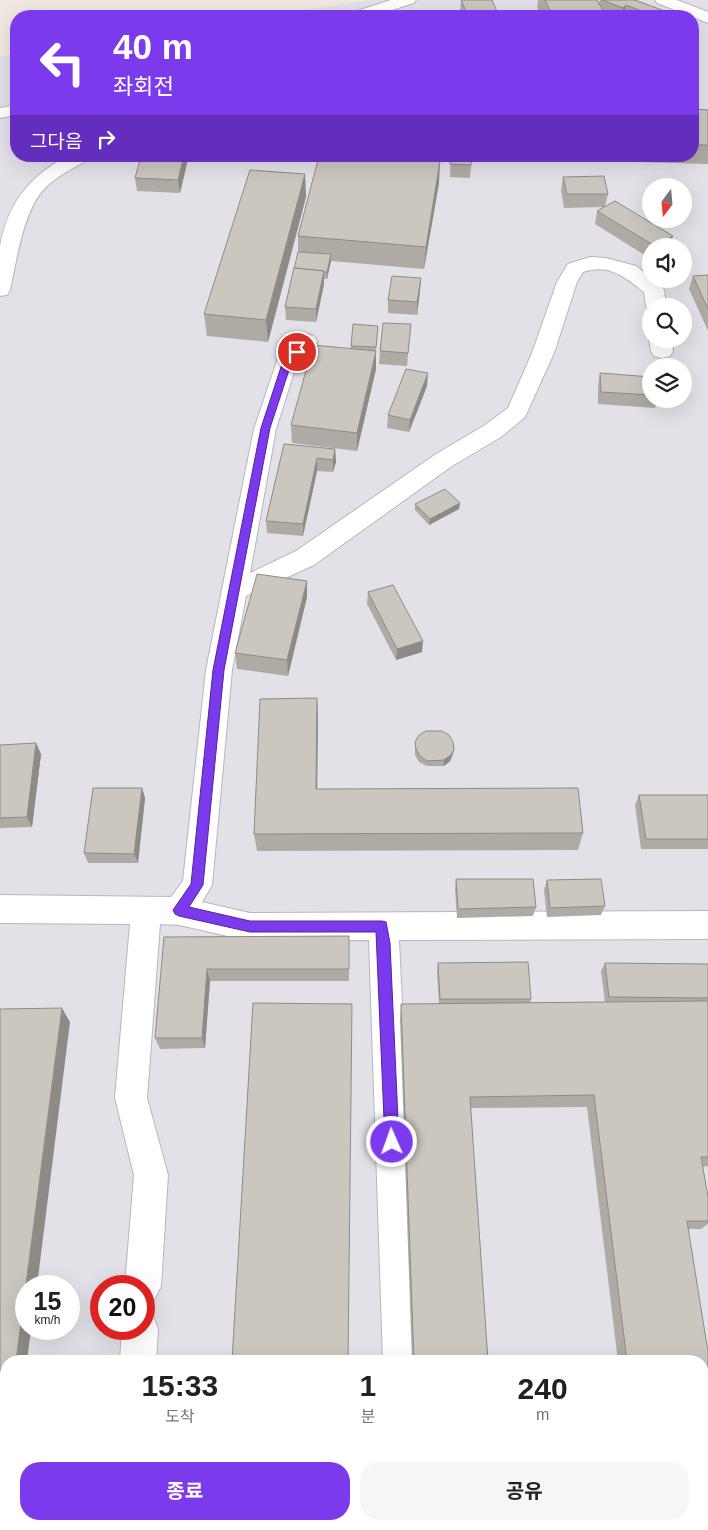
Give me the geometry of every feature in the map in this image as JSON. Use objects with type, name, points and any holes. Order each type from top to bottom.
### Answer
[{"type":"street","points":[[376,10],[408,0]]},
{"type":"street","points":[[663,0],[688,10]]},
{"type":"street","points":[[0,290],[16,228],[33,190],[45,178],[71,162]]},
{"type":"street","points":[[233,591],[306,558],[344,528],[444,460],[493,431],[517,412],[543,353],[567,282],[575,268],[590,263],[606,264],[628,270],[654,290],[655,298]]},
{"type":"street","points":[[179,910],[197,885],[219,670],[265,428],[286,364],[307,341]]},
{"type":"street","points":[[0,909],[179,910],[250,927],[708,925]]},
{"type":"street","points":[[144,1275],[151,1175],[131,1098],[146,911]]},
{"type":"street","points":[[382,926],[401,1355]]},
{"type":"street","points":[[138,1355],[139,1340]]},
{"type":"shaded area","points":[[370,0],[708,0],[708,1355],[0,1355],[0,56],[10,55],[10,162],[699,162],[699,10],[303,10]]},
{"type":"pier","points":[[99,0],[370,0],[303,10],[28,10]]},
{"type":"pier","points":[[10,13],[10,55],[0,56],[0,14]]},
{"type":"building","points":[[461,0],[492,0],[496,10],[465,10]]},
{"type":"building","points":[[545,0],[597,0],[603,10],[550,10]]},
{"type":"building","points":[[602,0],[635,0],[662,10],[639,10],[626,5],[623,8]]},
{"type":"building","points":[[699,109],[708,110],[708,145],[699,145]]},
{"type":"building","points":[[139,162],[182,162],[178,180],[135,178]]},
{"type":"building","points":[[317,162],[440,162],[426,247],[298,236]]},
{"type":"building","points":[[450,162],[471,162],[471,165],[450,164]]},
{"type":"building","points":[[250,170],[305,174],[266,320],[204,314]]},
{"type":"building","points":[[604,176],[608,194],[567,194],[563,177]]},
{"type":"building","points":[[615,201],[642,217],[642,228],[660,228],[673,236],[669,238],[642,238],[597,211]]},
{"type":"building","points":[[298,252],[331,254],[327,272],[294,268]]},
{"type":"building","points":[[294,268],[324,271],[316,309],[285,307]]},
{"type":"building","points":[[708,275],[708,309],[693,276]]},
{"type":"building","points":[[392,276],[421,278],[417,302],[388,300]]},
{"type":"building","points":[[383,323],[411,324],[408,353],[380,351]]},
{"type":"building","points":[[353,324],[378,326],[376,347],[351,346]]},
{"type":"building","points":[[313,345],[376,351],[357,433],[291,425]]},
{"type":"building","points":[[406,369],[428,373],[410,420],[388,415]]},
{"type":"building","points":[[600,373],[642,376],[642,394],[601,392]]},
{"type":"building","points":[[284,444],[335,449],[333,460],[317,458],[303,524],[266,521]]},
{"type":"building","points":[[445,489],[460,503],[430,519],[415,504]]},
{"type":"building","points":[[257,574],[307,581],[287,660],[235,653]]},
{"type":"building","points":[[393,585],[423,641],[397,649],[368,592]]},
{"type":"building","points":[[317,698],[316,789],[578,788],[583,833],[254,834],[260,699]]},
{"type":"building","points":[[426,731],[442,731],[449,735],[454,749],[451,755],[444,760],[427,761],[420,756],[415,742],[419,735]]},
{"type":"building","points":[[36,743],[27,817],[0,818],[0,745]]},
{"type":"building","points":[[93,788],[142,788],[134,854],[84,853]]},
{"type":"building","points":[[639,795],[708,795],[708,839],[646,839]]},
{"type":"building","points":[[456,879],[533,879],[536,907],[458,909]]},
{"type":"building","points":[[601,879],[605,906],[550,908],[547,880]]},
{"type":"building","points":[[349,936],[349,969],[207,969],[202,1038],[155,1038],[164,937]]},
{"type":"building","points":[[528,962],[531,999],[440,999],[438,963]]},
{"type":"building","points":[[605,963],[708,964],[708,998],[609,997]]},
{"type":"building","points":[[708,1001],[708,1157],[701,1157],[708,1197],[708,1221],[687,1221],[708,1355],[626,1355],[594,1095],[470,1097],[488,1355],[414,1355],[401,1004]]},
{"type":"building","points":[[253,1003],[352,1004],[348,1355],[232,1355]]},
{"type":"building","points":[[62,1008],[27,1275],[15,1275],[15,1340],[19,1340],[17,1355],[0,1355],[0,1009]]},
{"type":"route","points":[[297,352],[286,364],[265,428],[219,670],[197,885],[179,910],[250,927],[382,926],[392,1142]]}]
